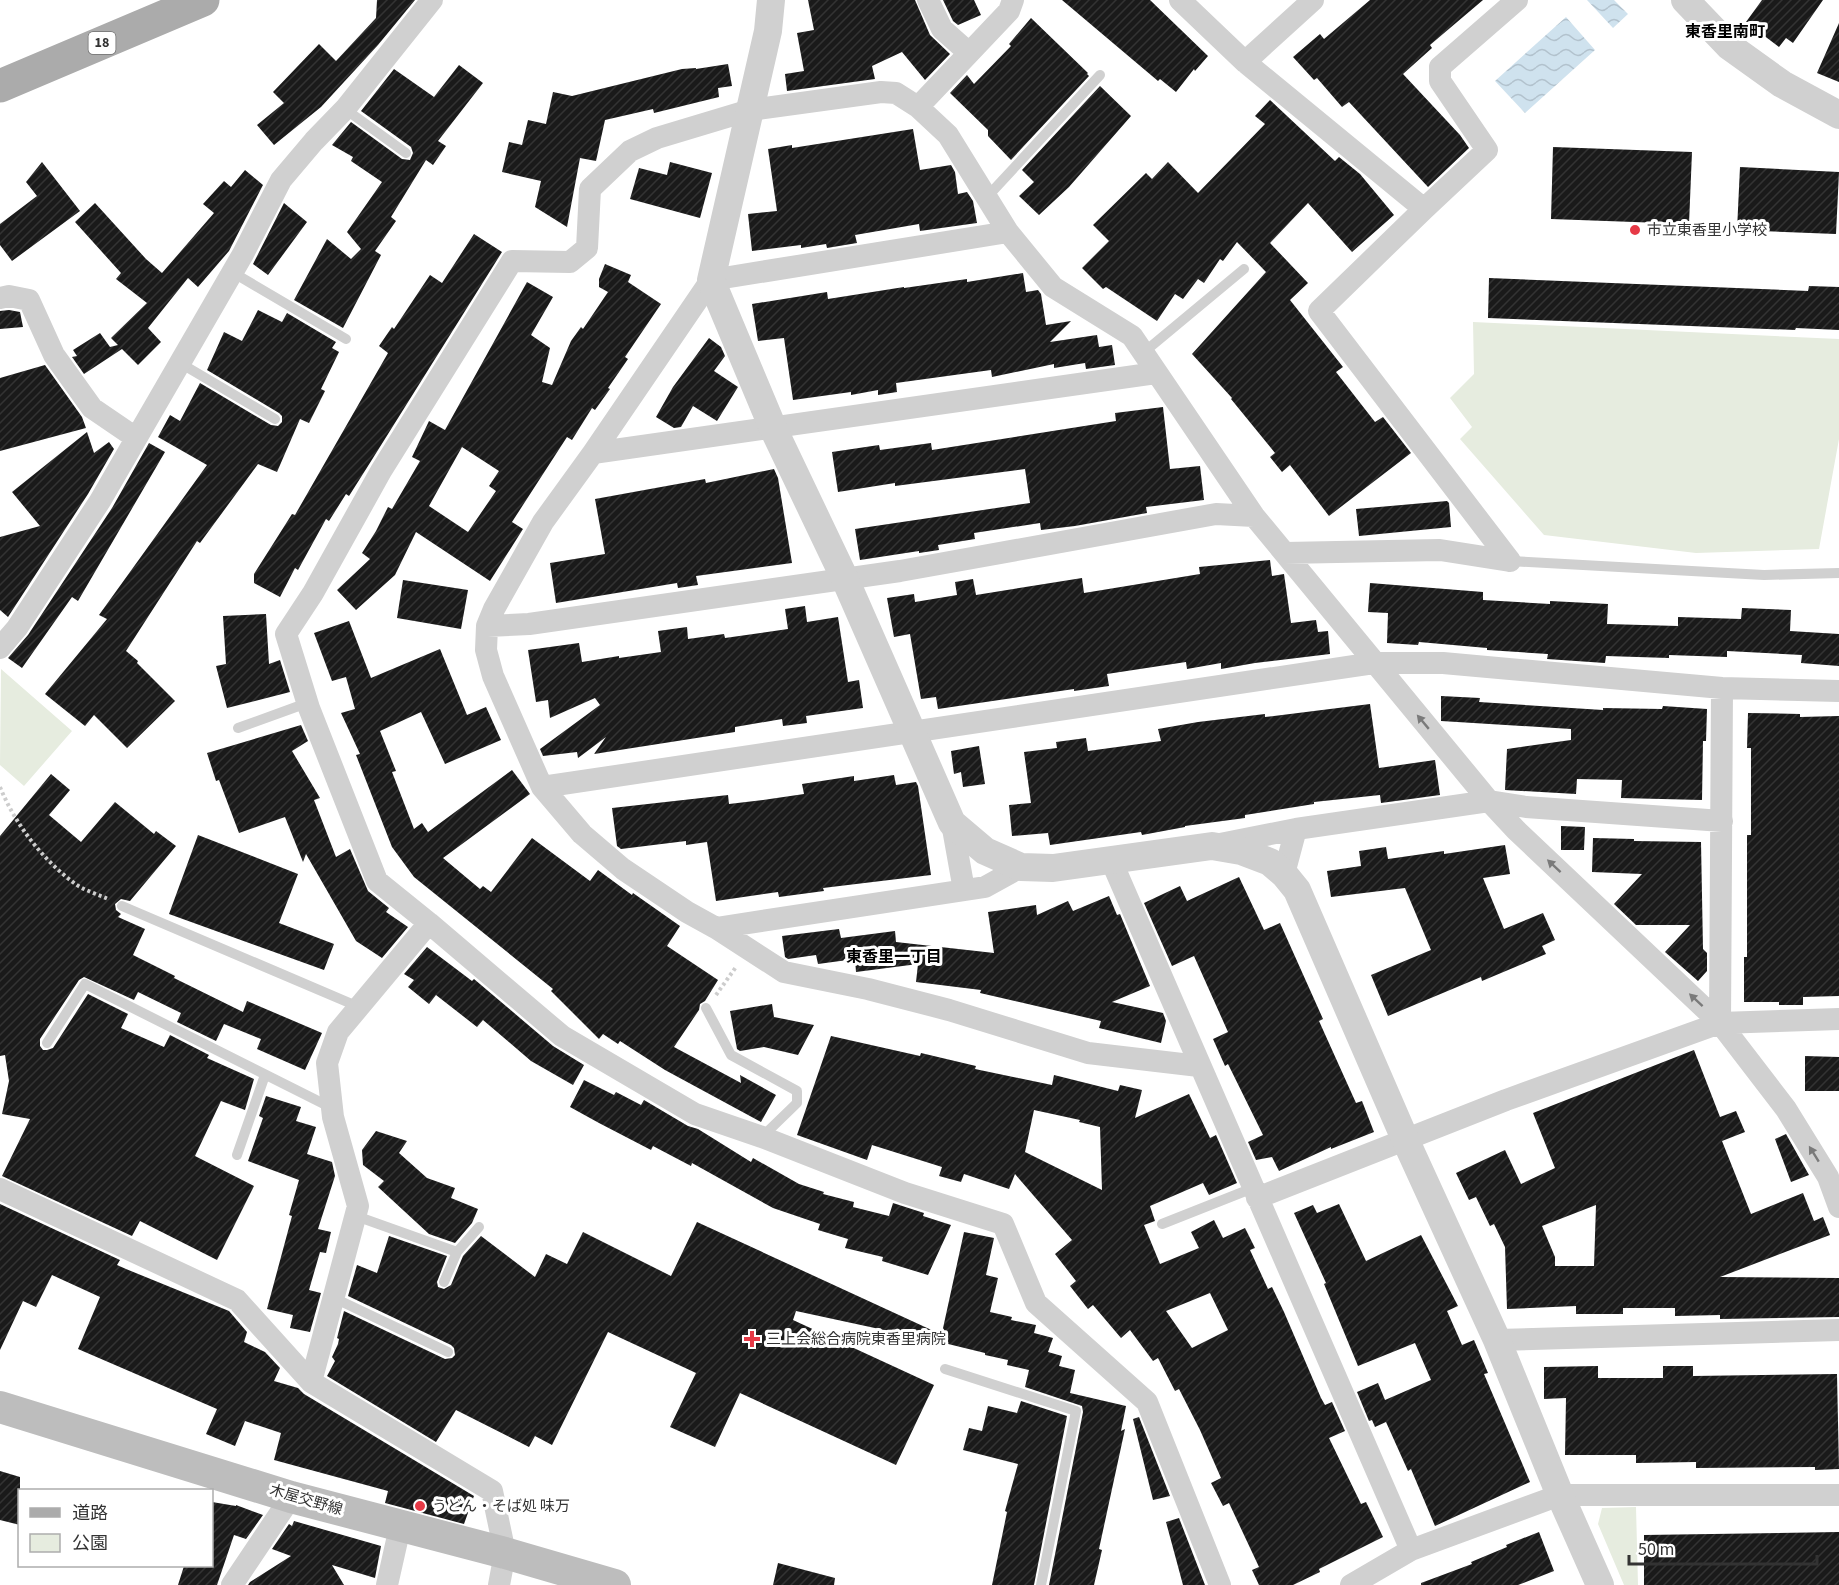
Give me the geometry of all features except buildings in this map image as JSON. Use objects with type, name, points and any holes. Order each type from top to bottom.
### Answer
[{"type":"main road","name":"18","points":[[0,86],[203,0]]},
{"type":"main road","name":"木屋交野線","points":[[0,1407],[291,1497],[505,1553],[571,1579],[615,1585]]},
{"type":"street","points":[[0,648],[17,628],[100,501],[232,272],[281,180],[345,109],[432,0]]},
{"type":"street","points":[[771,0],[768,31],[711,280],[543,522],[494,609],[487,626],[486,650],[493,676],[542,787],[582,834],[623,869],[784,972],[868,989],[949,1010],[1088,1053],[1199,1066]]},
{"type":"street","points":[[928,0],[942,29],[969,53]]},
{"type":"street","points":[[918,107],[1009,11],[1013,0]]},
{"type":"street","points":[[1180,0],[1245,62],[1424,209]]},
{"type":"street","points":[[1245,62],[1313,0]]},
{"type":"street","points":[[1510,561],[1319,311],[1487,150],[1440,81],[1440,67],[1517,0]]},
{"type":"street","points":[[1691,2],[1730,46],[1782,84],[1839,115]]},
{"type":"street","points":[[1220,1585],[1148,1402],[1036,1303],[1003,1224],[905,1193],[762,1137],[695,1114],[561,1036],[429,922],[377,881],[308,703],[286,634],[314,593],[381,471],[512,261],[570,262],[587,248],[590,189],[630,151],[657,138],[750,110],[881,92],[896,93],[918,107],[948,135],[1008,232],[1053,287],[1132,336],[1254,516],[1490,801],[1516,830],[1720,1023],[1786,1109],[1833,1176],[1839,1207]]},
{"type":"street","points":[[711,280],[1008,232]]},
{"type":"street","points":[[711,280],[772,428],[845,579],[952,823],[964,890]]},
{"type":"street","points":[[0,298],[9,296],[29,300],[54,355],[92,408],[136,438]]},
{"type":"street","points":[[592,453],[1156,373]]},
{"type":"street","points":[[487,626],[529,624],[900,571],[1216,514],[1254,516]]},
{"type":"street","points":[[1285,553],[1440,550],[1510,561]]},
{"type":"street","points":[[542,787],[1374,663],[1443,663],[1722,688],[1839,691]]},
{"type":"street","points":[[1720,1023],[1722,688]]},
{"type":"street","points":[[952,823],[985,851],[1021,867],[1053,868],[1212,846],[1296,829],[1490,801],[1526,807],[1722,821]]},
{"type":"street","points":[[1284,874],[1296,829]]},
{"type":"street","points":[[1212,846],[1241,850],[1270,862],[1297,890],[1405,1139],[1497,1340],[1560,1495],[1600,1585]]},
{"type":"street","points":[[1111,860],[1411,1550]]},
{"type":"street","points":[[716,928],[985,887],[1021,867]]},
{"type":"street","points":[[311,1382],[358,1206],[332,1108],[327,1063],[338,1032],[429,922]]},
{"type":"street","points":[[1255,1193],[1720,1023],[1839,1019]]},
{"type":"street","points":[[0,1189],[237,1300],[311,1382],[492,1491],[505,1553],[499,1585]]},
{"type":"street","points":[[1497,1340],[1839,1330]]},
{"type":"street","points":[[1351,1585],[1411,1550],[1560,1495],[1839,1495]]},
{"type":"street","points":[[232,1585],[291,1497]]},
{"type":"street","points":[[387,1585],[400,1527]]},
{"type":"lane","points":[[987,197],[1100,75]]},
{"type":"lane","points":[[345,109],[406,153]]},
{"type":"lane","points":[[1143,353],[1244,269]]},
{"type":"lane","points":[[232,272],[346,339]]},
{"type":"lane","points":[[180,363],[275,419]]},
{"type":"lane","points":[[1510,561],[1764,575],[1839,573]]},
{"type":"lane","points":[[238,728],[308,703]]},
{"type":"lane","points":[[122,906],[358,1007]]},
{"type":"lane","points":[[47,1043],[85,984],[332,1108]]},
{"type":"lane","points":[[706,1008],[731,1055],[798,1091],[797,1104],[762,1137]]},
{"type":"lane","points":[[237,1155],[265,1075]]},
{"type":"lane","points":[[1162,1224],[1255,1193]]},
{"type":"lane","points":[[356,1215],[457,1252]]},
{"type":"lane","points":[[444,1282],[457,1252],[479,1227]]},
{"type":"lane","points":[[334,1298],[448,1352]]},
{"type":"lane","points":[[945,1369],[1076,1412],[1041,1585]]},
{"type":"path","points":[[0,787],[8,807],[43,856],[75,884],[122,906]]},
{"type":"path","points":[[706,1008],[749,949]]},
{"type":"green space","points":[[1473,322],[1839,339],[1839,439],[1819,549],[1696,553],[1544,535],[1460,439],[1472,427],[1450,398],[1474,374]]},
{"type":"green space","points":[[1,669],[72,731],[24,786],[0,765]]},
{"type":"green space","points":[[1636,1507],[1638,1585],[1624,1585],[1598,1524],[1602,1508]]},
{"type":"water","points":[[1587,0],[1614,0],[1628,14],[1613,28]]},
{"type":"water","points":[[1566,17],[1595,50],[1525,113],[1495,81]]},
{"type":"place","name":"市立東香里小学校","points":[[1635,230]]},
{"type":"place","name":"三上会総合病院東香里病院","points":[[752,1339]]},
{"type":"place","name":"うどん・そば処 味万","points":[[420,1506]]},
{"type":"district","name":"東香里南町","points":[[1725,32]]},
{"type":"district","name":"東香里一丁目","points":[[894,957]]}]
